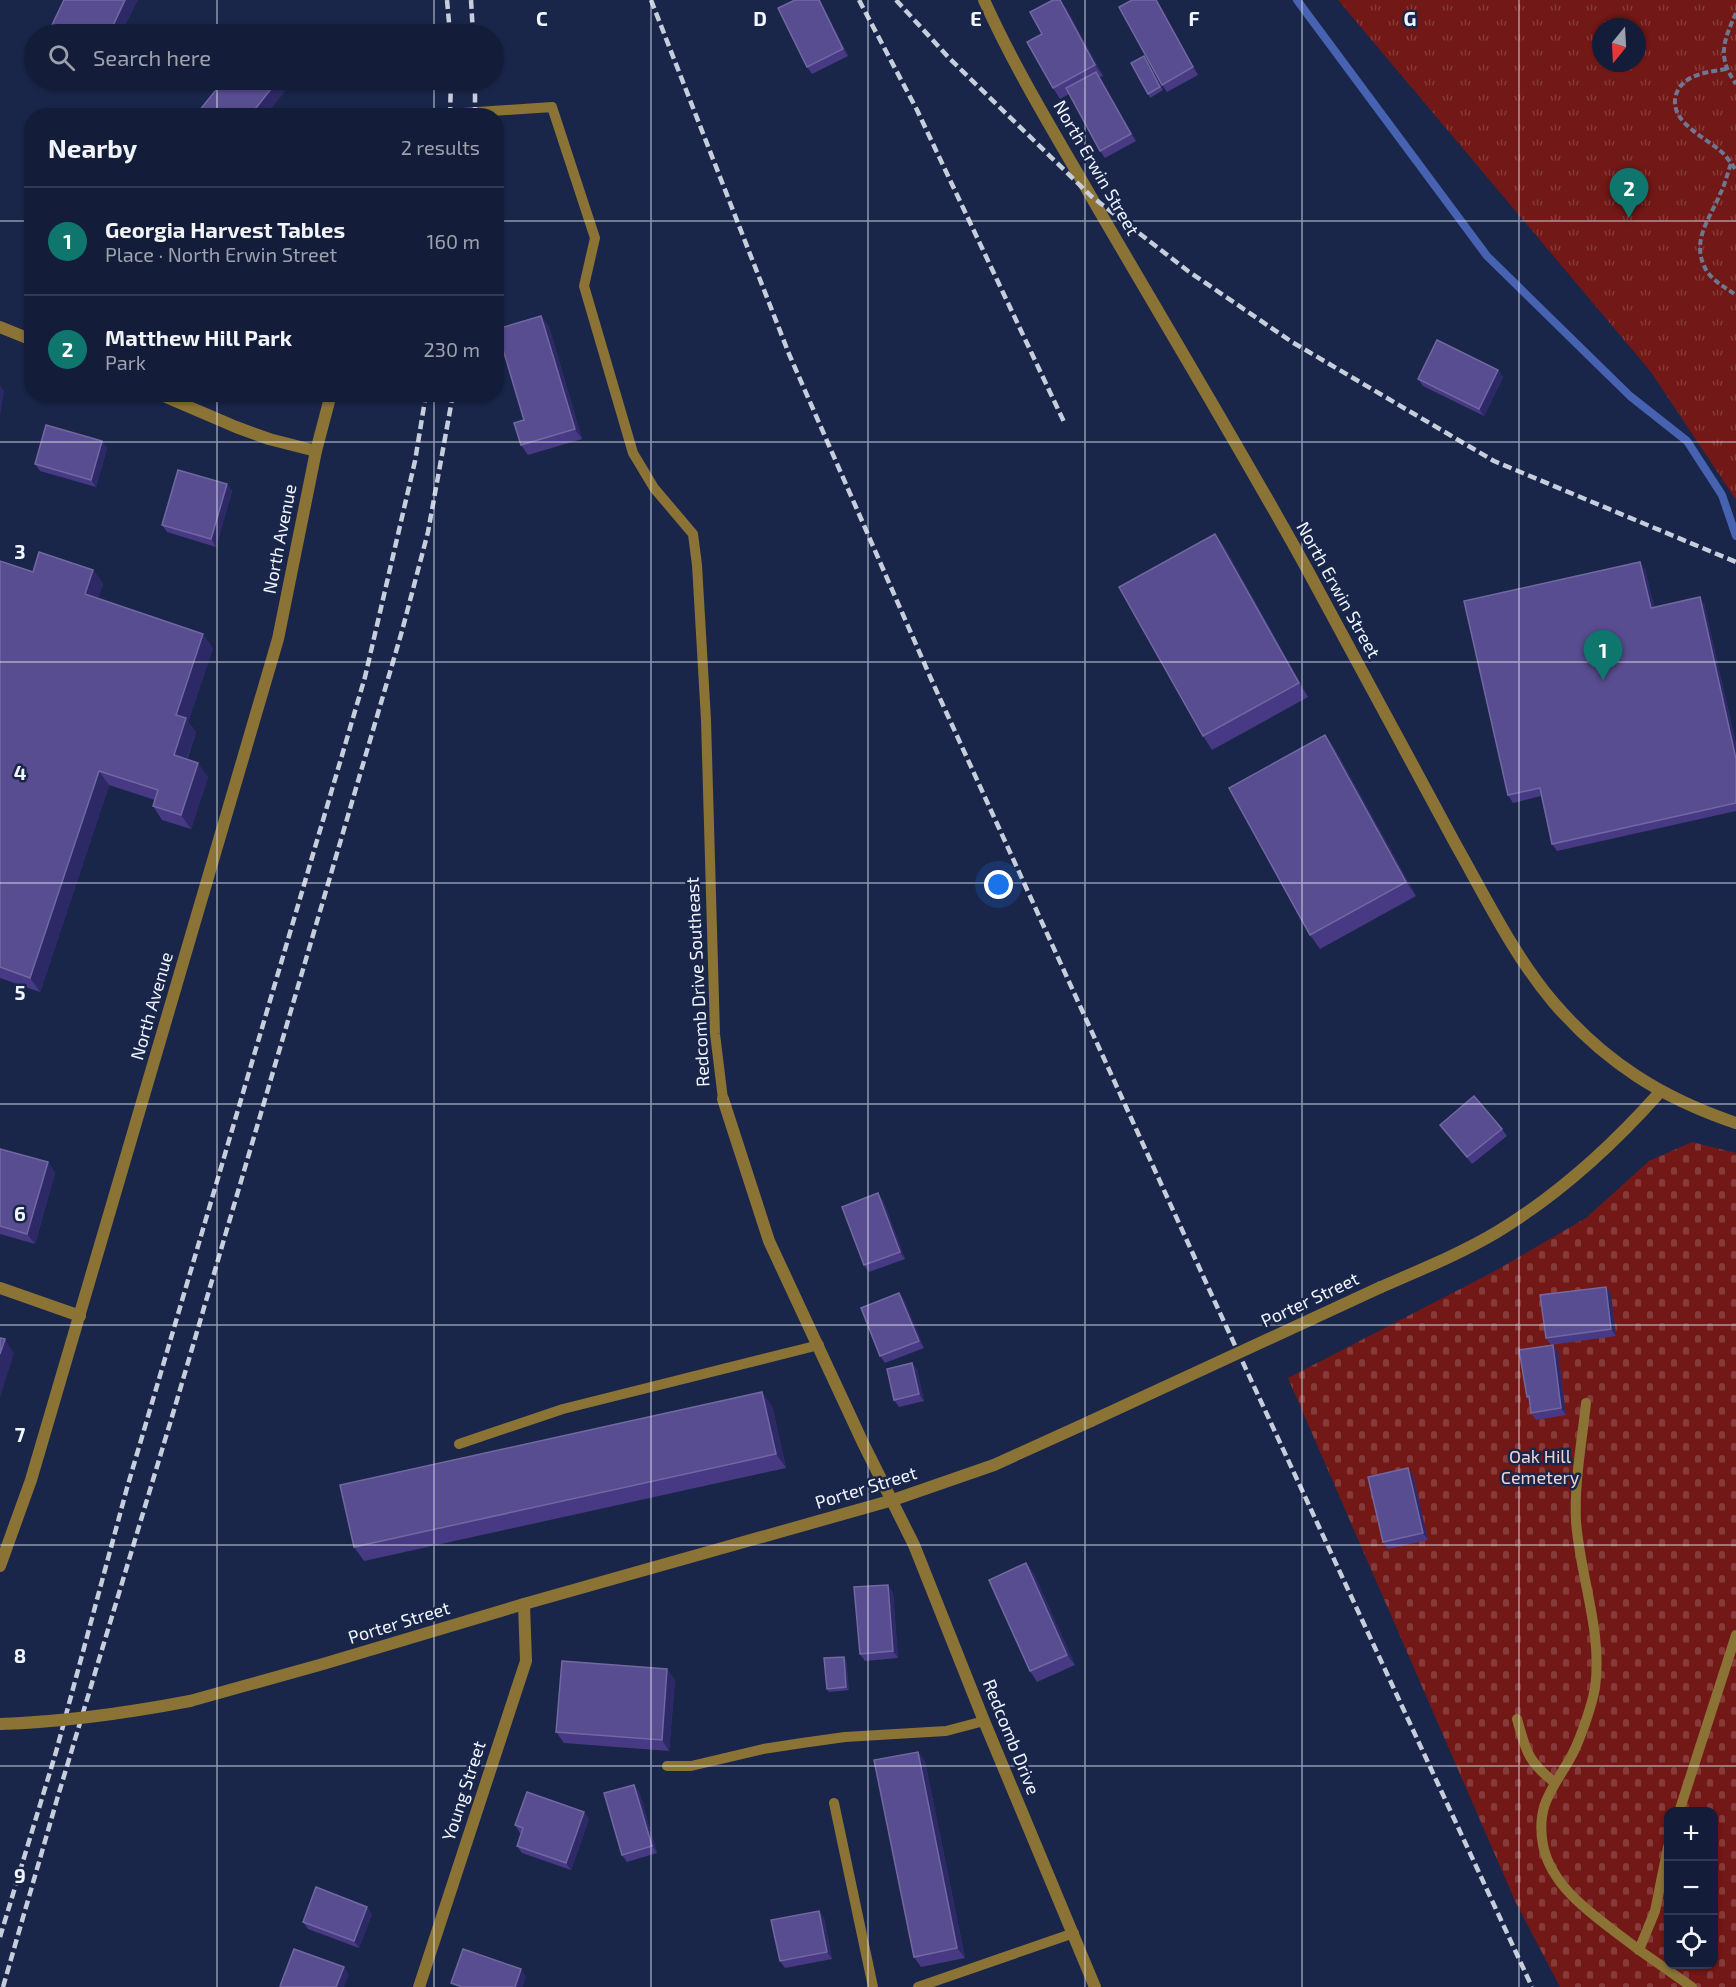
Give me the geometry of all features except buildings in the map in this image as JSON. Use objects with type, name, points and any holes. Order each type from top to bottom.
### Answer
[{"type":"street","name":"North Erwin Street","points":[[984,0],[997,30],[1054,133],[1306,568],[1434,806],[1515,948],[1553,1002],[1576,1027],[1630,1073],[1660,1092],[1736,1124]]},
{"type":"street","points":[[0,327],[24,337]]},
{"type":"street","points":[[178,402],[268,439],[316,451]]},
{"type":"street","name":"North Avenue","points":[[0,1566],[31,1480],[278,639],[316,451],[329,402]]},
{"type":"street","name":"Porter Street","points":[[0,1725],[70,1720],[190,1701],[893,1500],[994,1465],[1456,1254],[1496,1232],[1592,1160],[1631,1125],[1660,1092]]},
{"type":"street","name":"Redcomb Drive Southeast","points":[[723,1099],[769,1241],[863,1443],[893,1500]]},
{"type":"street","points":[[0,1288],[80,1316]]},
{"type":"street","name":"Redcomb Drive","points":[[893,1500],[914,1545],[984,1721],[1095,1987]]},
{"type":"street","name":"Young Street","points":[[419,1987],[526,1661],[524,1604]]},
{"type":"lane","name":"Redcomb Drive Southeast","points":[[504,110],[552,107],[595,238],[584,286],[633,453],[654,488],[693,534],[697,565],[706,720],[715,1034],[723,1099]]},
{"type":"lane","points":[[459,1444],[563,1409],[819,1345]]},
{"type":"lane","points":[[1586,1403],[1576,1521],[1595,1641],[1597,1666],[1595,1690],[1574,1751],[1546,1797],[1541,1830],[1543,1846],[1552,1870],[1570,1893],[1590,1912],[1692,1987]]},
{"type":"lane","points":[[1681,1807],[1736,1635]]},
{"type":"lane","points":[[1517,1719],[1530,1759],[1554,1782]]},
{"type":"lane","points":[[667,1766],[691,1766],[763,1749],[845,1737],[946,1731],[984,1721]]},
{"type":"lane","points":[[834,1803],[873,1987]]},
{"type":"lane","points":[[1639,1950],[1654,1911],[1665,1861]]},
{"type":"lane","points":[[918,1987],[1074,1933]]},
{"type":"path","points":[[1736,13],[1723,57],[1726,69],[1736,84]]},
{"type":"path","points":[[1726,69],[1690,78],[1681,85],[1676,95],[1676,105],[1678,114],[1691,130],[1720,150],[1736,170]]},
{"type":"path","points":[[1731,164],[1721,192],[1704,225],[1701,236],[1701,254],[1705,269],[1713,279],[1736,295]]},
{"type":"green space","points":[[1338,0],[1736,0],[1736,500],[1651,372]]},
{"type":"green space","name":"Oak Hill Cemetery","points":[[1692,1142],[1736,1153],[1736,1987],[1560,1987],[1516,1903],[1288,1378],[1495,1271],[1586,1218],[1649,1161]]},
{"type":"waterway","points":[[1297,0],[1487,256],[1630,396],[1687,441],[1722,495],[1736,536]]},
{"type":"railway","points":[[447,0],[449,24]]},
{"type":"railway","points":[[471,0],[472,24]]},
{"type":"railway","points":[[651,0],[789,354],[932,681],[1214,1300],[1532,1987]]},
{"type":"railway","points":[[859,0],[917,110],[1065,424]]},
{"type":"railway","points":[[896,0],[950,59],[1091,196],[1188,271],[1292,342],[1494,461],[1736,562]]},
{"type":"railway","points":[[450,108],[451,90]]},
{"type":"railway","points":[[475,90],[475,108]]},
{"type":"railway","points":[[0,1937],[56,1752],[127,1488],[365,677],[415,461],[425,402]]},
{"type":"railway","points":[[3,1987],[402,631],[428,532],[452,402]]},
{"type":"place","name":"Matthew Hill Park","points":[[1629,218]]},
{"type":"place","name":"Georgia Harvest Tables","points":[[1603,680]]}]
